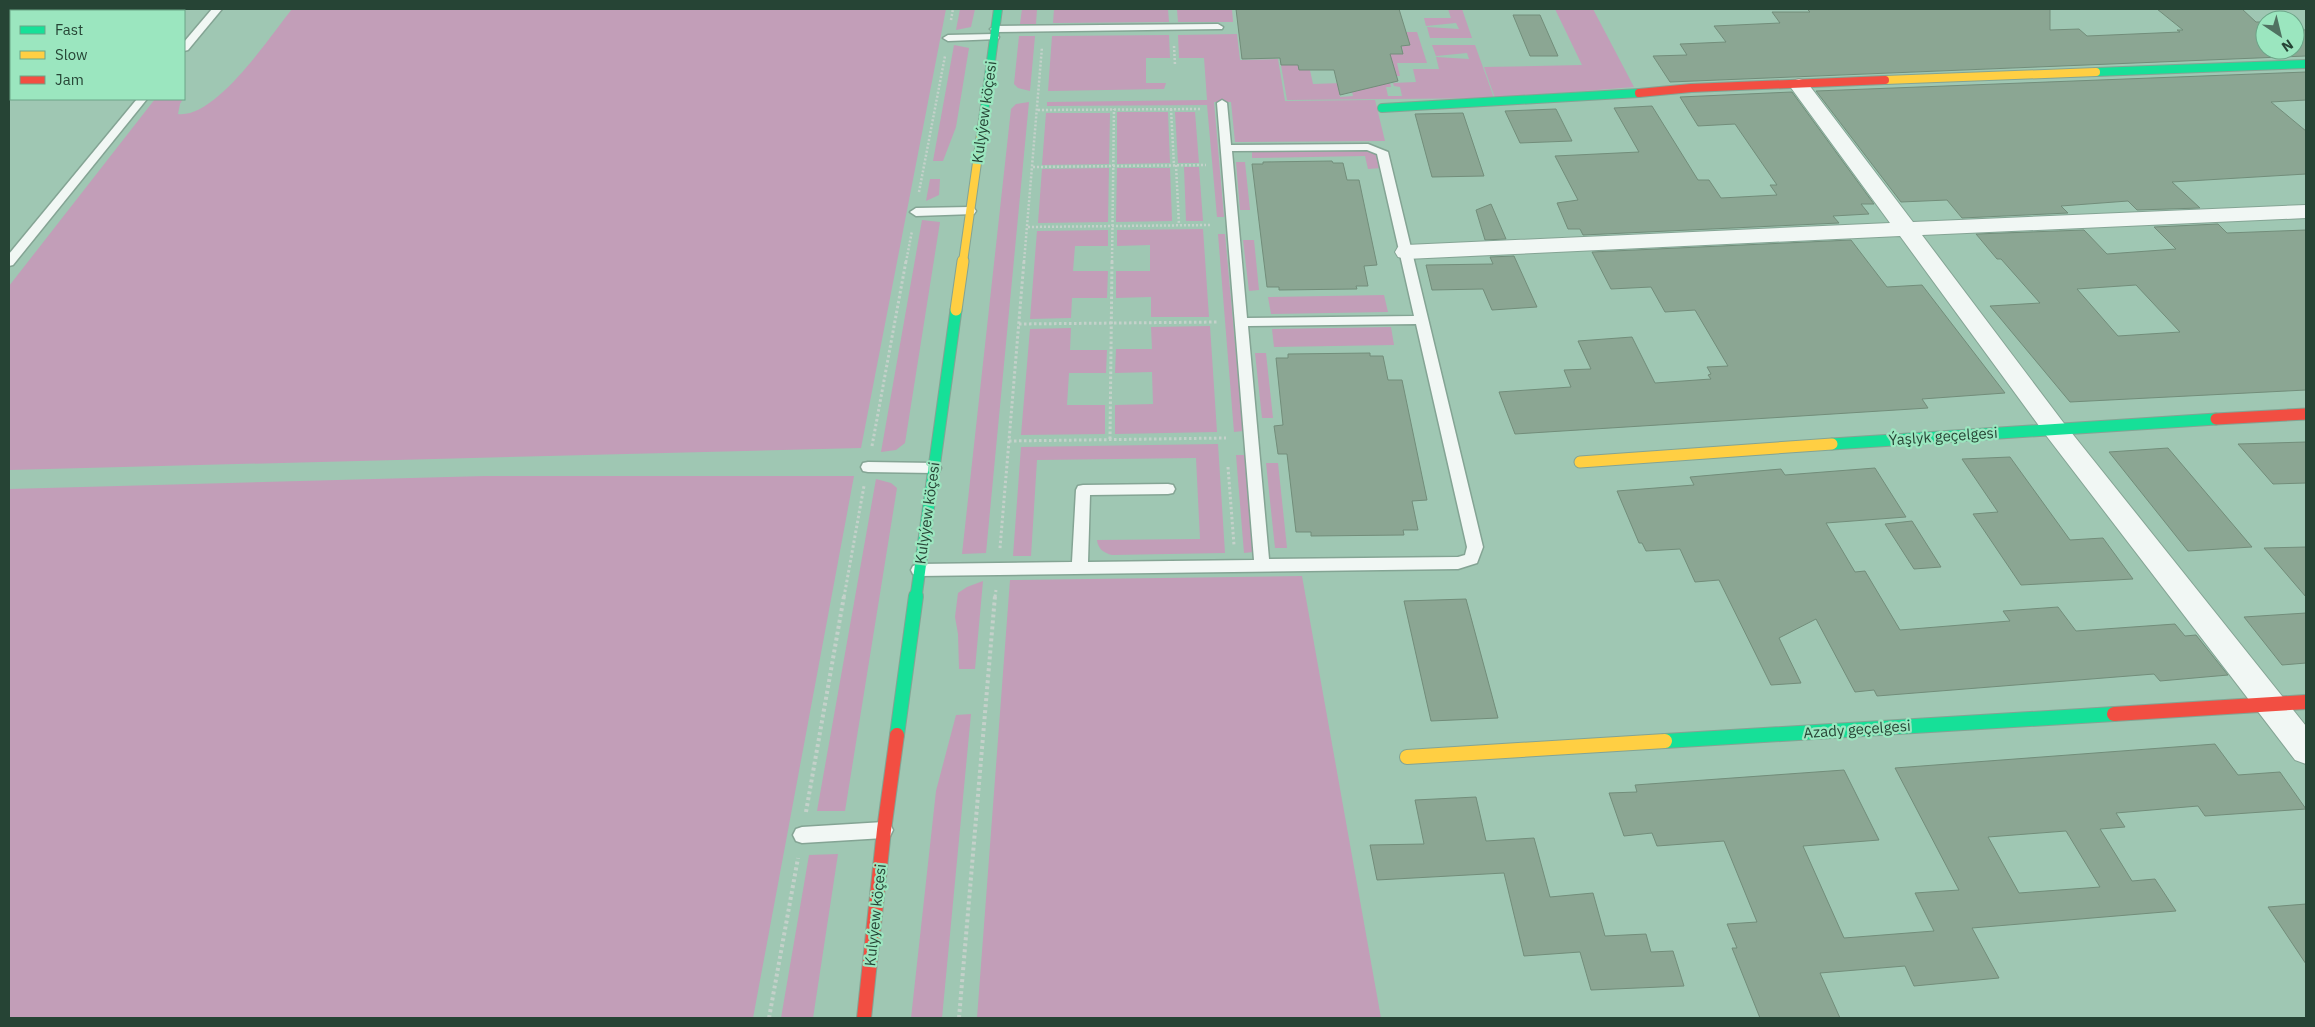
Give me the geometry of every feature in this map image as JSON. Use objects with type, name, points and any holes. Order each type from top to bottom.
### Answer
[{"type":"street","name":"Kulyýew köçesi","points":[[864,1018],[884,830],[998,9]]},
{"type":"street","points":[[1382,108],[1612,96],[1691,88],[2306,64]]},
{"type":"street","points":[[1799,84],[2054,428],[2272,704],[2306,750]]},
{"type":"street","points":[[1406,252],[2306,211]]},
{"type":"street","name":"Ýaşlyk geçelgesi","points":[[1580,462],[2054,428],[2306,414]]},
{"type":"street","name":"Azady geçelgesi","points":[[1407,757],[2306,702]]},
{"type":"lane","points":[[185,47],[217,9]]},
{"type":"lane","points":[[948,38],[995,33],[1218,27]]},
{"type":"lane","points":[[9,262],[141,100]]},
{"type":"lane","points":[[1222,103],[1262,566]]},
{"type":"lane","points":[[919,570],[1458,563],[1472,559],[1475,547],[1384,155],[1378,149],[1368,147],[1226,148]]},
{"type":"lane","points":[[916,212],[970,211]]},
{"type":"lane","points":[[1241,322],[1422,320]]},
{"type":"lane","points":[[868,467],[934,468]]},
{"type":"lane","points":[[1080,568],[1083,490],[1168,488]]},
{"type":"lane","points":[[802,835],[884,830]]},
{"type":"path","points":[[769,1018],[953,9]]},
{"type":"path","points":[[999,555],[1043,45]]},
{"type":"path","points":[[1175,58],[1175,66]]},
{"type":"path","points":[[1171,108],[1179,225]]},
{"type":"path","points":[[1038,110],[1202,108]]},
{"type":"path","points":[[1110,439],[1114,109]]},
{"type":"path","points":[[1033,167],[1206,165]]},
{"type":"path","points":[[1028,227],[1210,225]]},
{"type":"path","points":[[1019,324],[1217,322]]},
{"type":"path","points":[[1009,441],[1226,438]]},
{"type":"path","points":[[959,1018],[997,581]]},
{"type":"shaded area","points":[[292,9],[946,9],[861,448],[9,470],[9,286],[154,100],[182,100],[178,114],[193,112],[209,104],[225,90],[256,55]]},
{"type":"shaded area","points":[[960,9],[975,9],[971,27],[956,30]]},
{"type":"shaded area","points":[[1022,9],[1037,9],[1036,24],[1020,24]]},
{"type":"shaded area","points":[[1054,9],[1168,9],[1169,22],[1053,23]]},
{"type":"shaded area","points":[[1177,9],[1232,9],[1233,22],[1178,22]]},
{"type":"shaded area","points":[[1448,9],[1462,9],[1472,38],[1430,38],[1427,27],[1459,29],[1456,23],[1426,26],[1424,18],[1451,18]]},
{"type":"shaded area","points":[[1555,9],[1593,9],[1634,87],[1495,98],[1484,67],[1582,65]]},
{"type":"shaded area","points":[[1406,32],[1417,32],[1427,63],[1397,63],[1400,76],[1353,77],[1365,54],[1403,54],[1402,46],[1410,45]]},
{"type":"shaded area","points":[[1237,34],[1240,60],[1278,59],[1285,101],[1375,100],[1385,141],[1235,142],[1231,102],[1214,102],[1224,217],[1217,217],[1207,105],[1047,106],[1047,102],[1207,100],[1204,58],[1179,58],[1178,35]]},
{"type":"shaded area","points":[[1169,35],[1170,58],[1146,58],[1146,83],[1166,83],[1164,89],[1048,91],[1052,36]]},
{"type":"shaded area","points":[[1019,36],[1035,36],[1030,91],[1018,88],[1014,84]]},
{"type":"shaded area","points":[[954,45],[969,48],[956,127],[943,161],[933,161]]},
{"type":"shaded area","points":[[1432,45],[1475,45],[1494,98],[1287,100],[1281,65],[1298,65],[1299,70],[1310,70],[1313,84],[1342,83],[1343,87],[1338,87],[1340,97],[1353,96],[1351,87],[1390,83],[1391,87],[1386,87],[1388,96],[1402,96],[1400,87],[1394,86],[1393,83],[1416,82],[1413,69],[1439,69],[1436,57],[1469,59],[1467,53],[1436,56]]},
{"type":"shaded area","points":[[1029,102],[986,553],[962,554],[1011,109],[1016,104]]},
{"type":"shaded area","points":[[1117,112],[1168,112],[1170,163],[1117,164]]},
{"type":"shaded area","points":[[1175,112],[1195,112],[1199,163],[1178,163]]},
{"type":"shaded area","points":[[1046,113],[1110,113],[1109,164],[1042,165]]},
{"type":"shaded area","points":[[1371,151],[1378,156],[1381,168],[1368,169],[1365,156],[1252,158],[1252,152]]},
{"type":"shaded area","points":[[1236,162],[1245,162],[1250,210],[1240,210]]},
{"type":"shaded area","points":[[1184,167],[1199,167],[1203,221],[1186,221]]},
{"type":"shaded area","points":[[1109,168],[1108,222],[1038,223],[1042,169]]},
{"type":"shaded area","points":[[1117,168],[1170,168],[1172,221],[1116,222]]},
{"type":"shaded area","points":[[930,179],[940,179],[939,195],[926,201]]},
{"type":"shaded area","points":[[922,220],[940,222],[905,443],[896,450],[881,452]]},
{"type":"shaded area","points":[[1203,229],[1209,317],[1151,317],[1151,297],[1116,298],[1116,271],[1150,271],[1150,245],[1117,246],[1117,230]]},
{"type":"shaded area","points":[[1108,230],[1108,246],[1075,246],[1073,271],[1108,271],[1107,298],[1072,298],[1071,318],[1030,319],[1037,231]]},
{"type":"shaded area","points":[[1218,234],[1225,234],[1243,431],[1234,432]]},
{"type":"shaded area","points":[[1243,240],[1254,240],[1259,290],[1249,291]]},
{"type":"shaded area","points":[[1384,295],[1388,312],[1271,314],[1268,297]]},
{"type":"shaded area","points":[[1210,326],[1217,432],[1115,434],[1115,405],[1153,404],[1152,372],[1115,373],[1116,349],[1152,349],[1151,327]]},
{"type":"shaded area","points":[[1391,327],[1394,345],[1274,347],[1272,329]]},
{"type":"shaded area","points":[[1071,328],[1070,350],[1107,350],[1106,373],[1069,373],[1067,405],[1105,405],[1105,434],[1021,435],[1030,329]]},
{"type":"shaded area","points":[[1255,353],[1266,353],[1273,418],[1262,418]]},
{"type":"shaded area","points":[[1218,444],[1225,553],[1112,555],[1102,550],[1097,540],[1200,539],[1196,458],[1037,460],[1031,556],[1013,556],[1021,447]]},
{"type":"shaded area","points":[[1236,455],[1245,455],[1253,552],[1244,553]]},
{"type":"shaded area","points":[[1266,463],[1278,463],[1287,548],[1275,548]]},
{"type":"shaded area","points":[[485,476],[854,476],[753,1018],[9,1018],[9,489]]},
{"type":"shaded area","points":[[876,479],[891,483],[897,488],[845,811],[817,811]]},
{"type":"shaded area","points":[[1302,576],[1381,1018],[977,1018],[1010,580]]},
{"type":"shaded area","points":[[983,581],[975,669],[959,669],[958,634],[955,617],[958,593],[967,587]]},
{"type":"shaded area","points":[[971,714],[942,1018],[911,1018],[936,791],[956,715]]},
{"type":"shaded area","points":[[838,854],[813,1018],[781,1018],[809,855]]},
{"type":"building","points":[[1236,9],[1399,9],[1410,45],[1401,46],[1403,54],[1390,54],[1398,81],[1340,95],[1334,70],[1299,70],[1298,65],[1281,65],[1280,58],[1242,59]]},
{"type":"building","points":[[1807,9],[2050,9],[2050,30],[2079,29],[2087,36],[2180,32],[2177,30],[2183,30],[2157,9],[2242,9],[2255,21],[2255,58],[1670,82],[1653,56],[1687,55],[1680,44],[1726,42],[1714,26],[1780,23],[1772,12],[1810,12]]},
{"type":"building","points":[[1513,15],[1540,15],[1558,56],[1530,56]]},
{"type":"building","points":[[2305,30],[2306,31],[2305,56]]},
{"type":"building","points":[[2306,72],[2306,100],[2271,102],[2306,131],[2306,174],[2172,182],[2200,208],[2137,210],[2128,201],[2061,206],[2068,213],[1962,218],[1947,200],[1901,202],[1816,91]]},
{"type":"building","points":[[1792,92],[1874,204],[1861,204],[1869,214],[1833,216],[1839,223],[1583,235],[1580,229],[1568,229],[1557,203],[1578,200],[1555,156],[1639,152],[1614,108],[1652,106],[1698,180],[1709,180],[1721,198],[1777,195],[1770,185],[1777,185],[1735,124],[1698,126],[1680,97]]},
{"type":"building","points":[[1556,109],[1572,141],[1520,143],[1505,111]]},
{"type":"building","points":[[1463,113],[1484,176],[1432,177],[1415,114]]},
{"type":"building","points":[[1332,161],[1333,163],[1343,163],[1347,180],[1359,180],[1377,265],[1364,266],[1368,286],[1356,286],[1357,289],[1279,290],[1279,287],[1267,287],[1252,164],[1263,164],[1263,162]]},
{"type":"building","points":[[1491,204],[1506,239],[1485,240],[1476,210]]},
{"type":"building","points":[[2218,224],[2227,233],[2306,230],[2306,390],[2070,402],[1990,306],[2040,303],[2001,259],[1997,259],[1976,234],[2084,230],[2107,254],[2176,249],[2154,227]],"holes":[[[2136,285],[2180,332],[2118,336],[2077,289]]]},
{"type":"building","points":[[1851,240],[1887,287],[1922,285],[2005,393],[1922,399],[1928,408],[1515,434],[1499,392],[1571,387],[1564,370],[1591,369],[1578,341],[1632,337],[1655,383],[1711,379],[1708,375],[1711,374],[1707,367],[1728,366],[1695,310],[1665,312],[1651,287],[1611,289],[1592,252]]},
{"type":"building","points":[[1514,256],[1537,307],[1492,310],[1483,289],[1432,290],[1426,265],[1493,264],[1490,257]]},
{"type":"building","points":[[1370,353],[1370,356],[1383,356],[1388,380],[1402,380],[1427,500],[1412,501],[1418,530],[1403,530],[1404,535],[1311,536],[1311,532],[1296,532],[1287,454],[1278,454],[1274,426],[1283,425],[1276,358],[1288,358],[1288,354]]},
{"type":"building","points":[[2306,442],[2306,483],[2273,484],[2238,444]]},
{"type":"building","points":[[2168,448],[2252,547],[2188,551],[2109,452]]},
{"type":"building","points":[[2010,457],[2070,540],[2103,538],[2133,579],[2021,585],[1973,514],[1998,512],[1962,459]]},
{"type":"building","points":[[1875,468],[1906,517],[1826,523],[1855,572],[1865,571],[1900,630],[2010,621],[2003,611],[2058,607],[2076,631],[2175,624],[2185,636],[2196,635],[2228,675],[2160,681],[2154,674],[1877,696],[1874,690],[1855,692],[1816,619],[1779,638],[1801,683],[1771,685],[1719,580],[1695,582],[1680,549],[1646,551],[1642,543],[1639,543],[1617,491],[1694,485],[1690,477],[1781,469],[1785,475]]},
{"type":"building","points":[[1912,521],[1941,567],[1914,569],[1885,524]]},
{"type":"building","points":[[2306,547],[2306,597],[2264,548]]},
{"type":"building","points":[[1466,599],[1498,718],[1431,721],[1404,601]]},
{"type":"building","points":[[2306,613],[2306,663],[2282,665],[2244,617]]},
{"type":"building","points":[[2215,744],[2238,775],[2280,772],[2306,809],[2205,816],[2198,806],[2116,813],[2125,827],[2100,829],[2132,881],[2155,879],[2176,911],[1972,928],[1999,978],[1914,986],[1905,966],[1820,973],[1840,1018],[1760,1018],[1732,948],[1737,948],[1727,924],[1757,922],[1724,841],[1657,846],[1652,833],[1624,836],[1609,793],[1637,792],[1635,785],[1844,770],[1879,840],[1803,846],[1844,938],[1934,931],[1915,893],[1959,890],[1895,768]],"holes":[[[2066,831],[2100,887],[2019,893],[1988,837]]]},
{"type":"building","points":[[1476,797],[1486,841],[1534,838],[1550,897],[1593,893],[1605,936],[1646,934],[1651,952],[1673,951],[1684,986],[1591,990],[1580,952],[1524,956],[1504,873],[1377,880],[1370,845],[1424,844],[1415,800]]},
{"type":"building","points":[[2306,904],[2306,964],[2268,907]]},
{"type":"traffic: fast","points":[[983,120],[998,9]]},
{"type":"traffic: fast","points":[[2096,72],[2306,64]]},
{"type":"traffic: fast","points":[[1382,108],[1639,93]]},
{"type":"traffic: fast","points":[[897,735],[956,310]]},
{"type":"traffic: fast","points":[[1832,444],[2216,419]]},
{"type":"traffic: fast","points":[[1665,741],[2114,714]]},
{"type":"traffic: slow","points":[[1885,80],[2096,72]]},
{"type":"traffic: slow","points":[[956,310],[983,120]]},
{"type":"traffic: slow","points":[[1580,462],[1832,444]]},
{"type":"traffic: slow","points":[[1407,757],[1665,741]]},
{"type":"traffic: jam","points":[[1639,93],[1691,88],[1885,80]]},
{"type":"traffic: jam","points":[[2216,419],[2306,414]]},
{"type":"traffic: jam","points":[[2114,714],[2306,702]]},
{"type":"traffic: jam","points":[[864,1018],[884,830],[897,735]]}]
